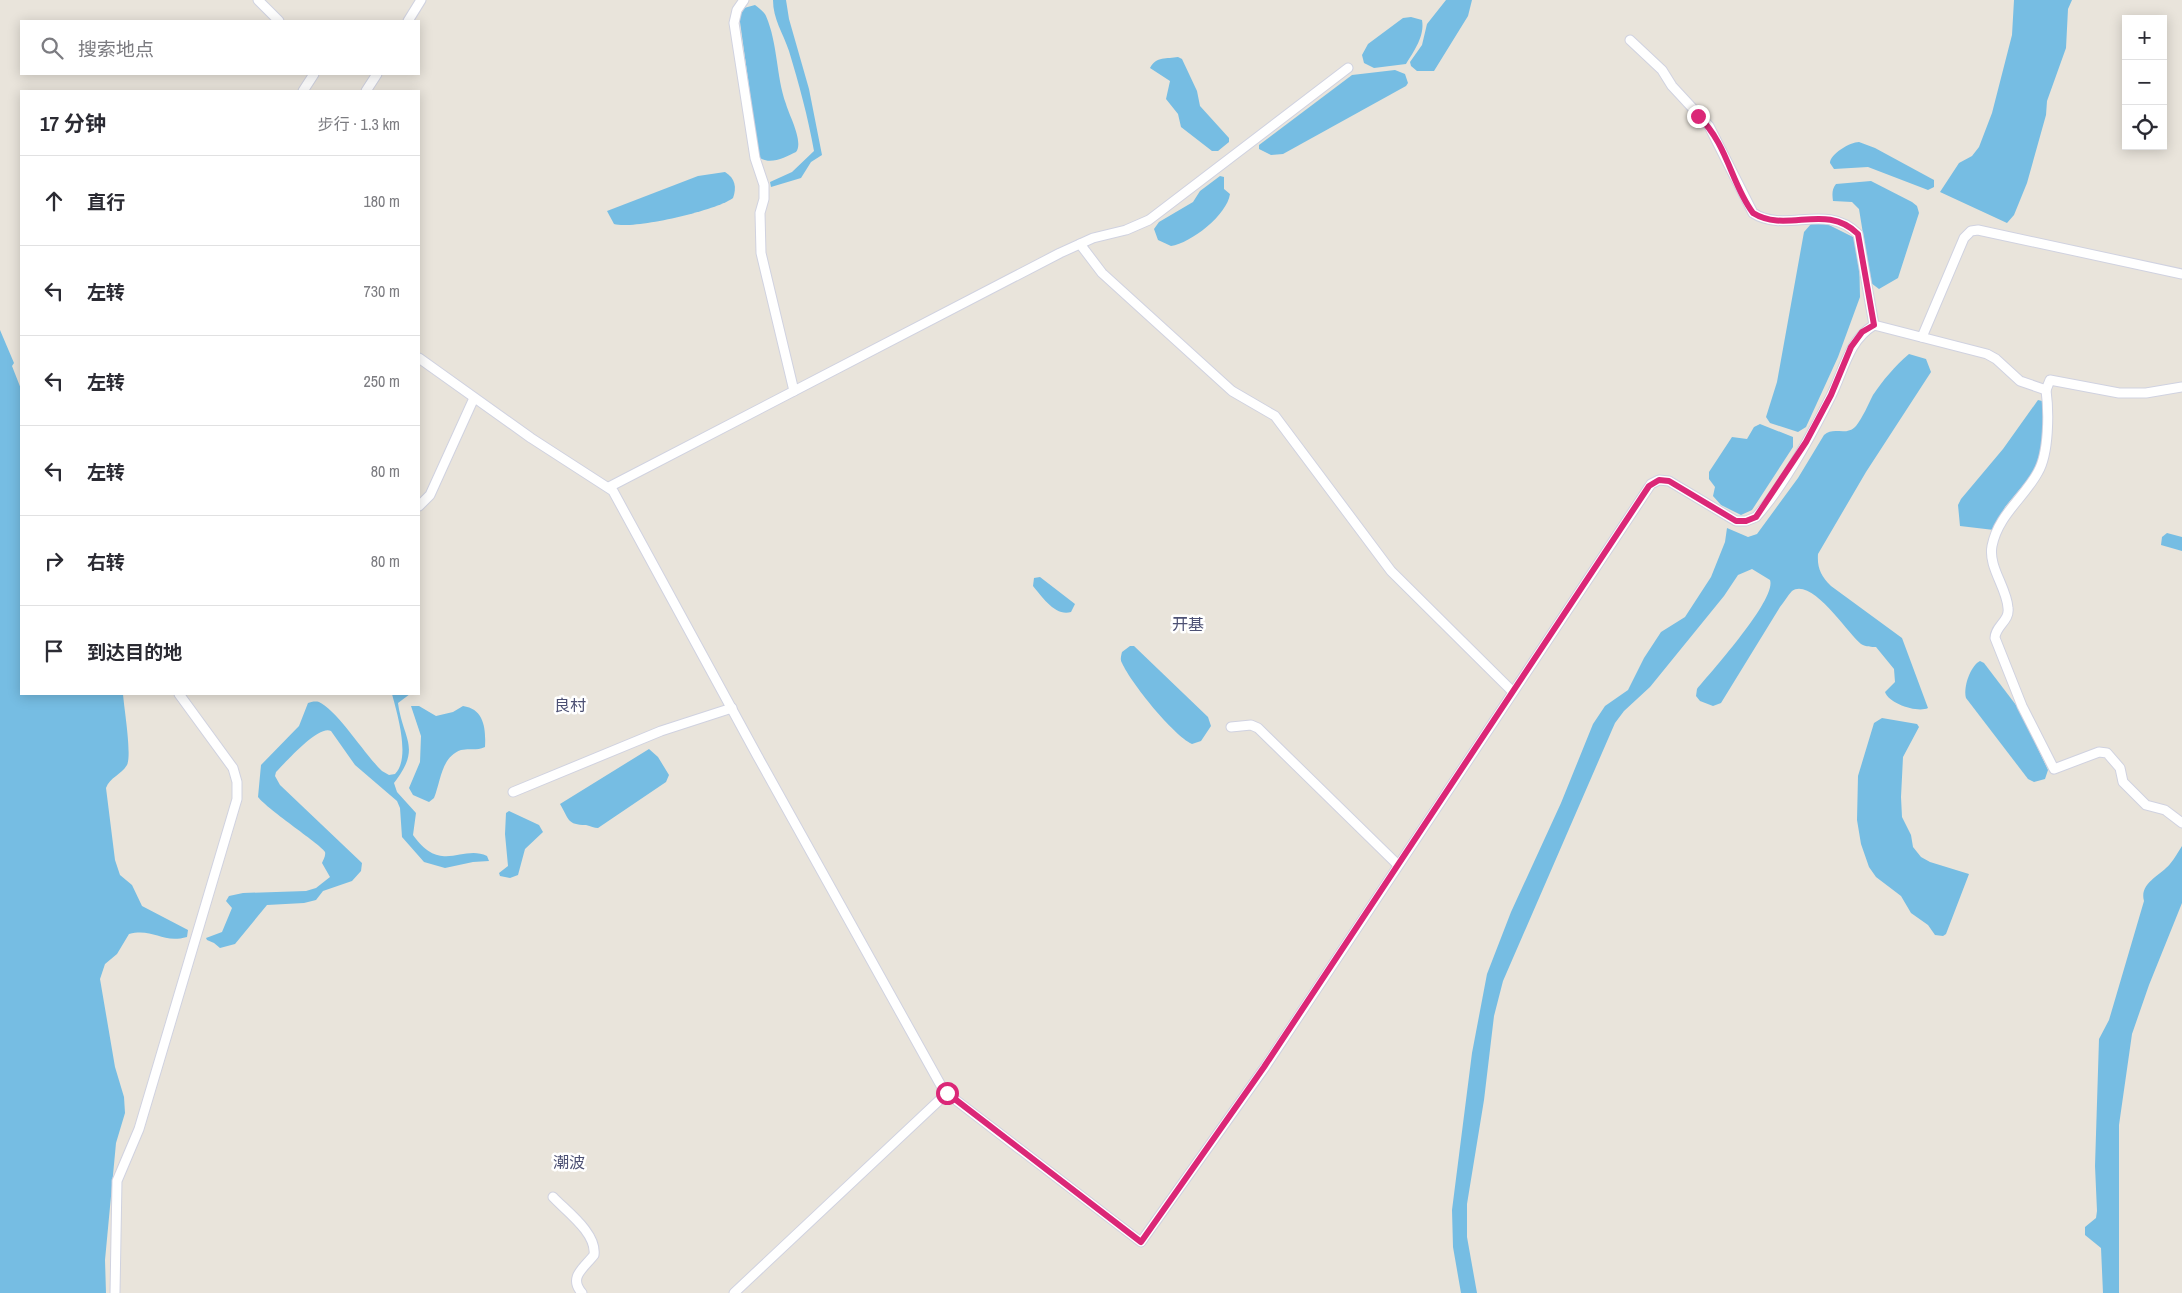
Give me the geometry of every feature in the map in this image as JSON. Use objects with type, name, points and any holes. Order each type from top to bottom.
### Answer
[{"type":"street","points":[[258,0],[278,20]]},
{"type":"street","points":[[409,20],[421,0]]},
{"type":"street","points":[[744,0],[737,10],[734,23],[755,158],[764,185],[764,199],[760,213],[761,253],[794,391]]},
{"type":"street","points":[[1630,40],[1662,70],[1672,86],[1709,126],[1753,213],[1766,219],[1785,221],[1816,218],[1832,220],[1848,226],[1858,234],[1874,325]]},
{"type":"street","points":[[609,487],[1080,244],[1139,226],[1348,68]]},
{"type":"street","points":[[304,90],[313,75]]},
{"type":"street","points":[[367,90],[376,75]]},
{"type":"street","points":[[1922,338],[1964,238],[1971,232],[1978,230],[2182,274]]},
{"type":"street","points":[[1080,244],[1102,272],[1232,391],[1275,416],[1391,571],[1512,691]]},
{"type":"street","points":[[420,359],[531,438],[609,487],[619,499],[929,1066],[947,1093],[1141,1242],[1264,1067],[1651,484],[1659,480],[1669,481],[1736,521],[1746,521],[1756,517],[1806,442],[1831,395],[1851,347],[1862,332],[1874,325],[1987,354],[1996,359],[2020,381],[2046,390]]},
{"type":"street","points":[[2182,387],[2146,393],[2118,393],[2050,380],[2046,390],[2049,407],[2042,464],[2038,473],[2009,508],[1992,546],[1994,563],[2009,610],[2006,618],[1996,630],[1996,638],[2022,706],[2054,769],[2099,752],[2107,753],[2120,768],[2123,782],[2146,805],[2165,810],[2182,823]]},
{"type":"street","points":[[420,505],[430,495],[474,398]]},
{"type":"street","points":[[115,1293],[117,1181],[139,1129],[237,799],[237,782],[233,768],[180,695]]},
{"type":"street","points":[[513,792],[661,731],[732,708]]},
{"type":"street","points":[[1231,727],[1251,725],[1258,728],[1398,865]]},
{"type":"street","points":[[734,1293],[947,1093]]},
{"type":"street","points":[[553,1197],[583,1229],[593,1244],[594,1255],[576,1276],[576,1283],[582,1293]]},
{"type":"water","points":[[773,0],[786,0],[789,19],[809,89],[822,155],[811,162],[801,178],[771,187],[770,182],[792,172],[814,151],[800,88],[789,51],[776,20]]},
{"type":"water","points":[[1446,0],[1472,0],[1468,16],[1434,71],[1417,71],[1411,66],[1410,62],[1422,45],[1427,24]]},
{"type":"water","points":[[2014,0],[2072,0],[2068,9],[2066,48],[2047,101],[2046,115],[2027,183],[2014,215],[2007,223],[1940,192],[1959,163],[1972,156],[1979,147],[1992,113],[2012,35]]},
{"type":"water","points":[[755,5],[765,15],[770,27],[780,82],[798,142],[796,152],[772,161],[763,160],[759,157],[740,22],[740,16],[744,8]]},
{"type":"water","points":[[1411,17],[1422,20],[1423,26],[1418,43],[1406,64],[1374,68],[1364,63],[1362,55],[1368,44],[1403,18]]},
{"type":"water","points":[[1178,57],[1182,59],[1197,91],[1200,106],[1229,138],[1229,142],[1218,151],[1212,151],[1181,127],[1178,114],[1166,99],[1170,81],[1150,68],[1155,61]]},
{"type":"water","points":[[1395,70],[1405,74],[1408,83],[1406,86],[1283,154],[1271,155],[1259,149],[1259,145],[1352,75]]},
{"type":"water","points":[[1859,142],[1875,148],[1934,180],[1934,187],[1928,190],[1868,167],[1834,169],[1830,163],[1833,156],[1846,146]]},
{"type":"water","points":[[725,172],[734,183],[733,198],[711,208],[656,222],[624,225],[614,224],[607,211],[698,176]]},
{"type":"water","points":[[1220,176],[1224,177],[1224,189],[1230,194],[1222,211],[1215,219],[1198,234],[1179,244],[1171,246],[1158,240],[1154,229],[1159,222],[1193,202],[1200,191]]},
{"type":"water","points":[[1871,181],[1912,202],[1917,206],[1919,213],[1898,278],[1879,289],[1871,283],[1859,209],[1852,202],[1833,201],[1832,196],[1836,184]]},
{"type":"water","points":[[1811,224],[1829,225],[1855,238],[1859,252],[1860,297],[1838,357],[1806,427],[1798,432],[1770,423],[1766,417],[1777,382],[1804,232]]},
{"type":"water","points":[[0,330],[14,363],[12,366],[20,386],[20,695],[123,695],[128,760],[125,768],[110,781],[106,788],[115,860],[120,875],[132,885],[142,906],[188,930],[187,937],[178,939],[164,938],[145,933],[129,934],[117,954],[105,964],[100,979],[115,1067],[124,1097],[125,1113],[116,1143],[105,1260],[106,1293],[0,1293]]},
{"type":"water","points":[[1909,354],[1926,359],[1931,372],[1866,472],[1818,554],[1818,564],[1820,572],[1831,586],[1902,638],[1928,708],[1911,708],[1892,700],[1885,692],[1895,682],[1894,669],[1876,647],[1861,644],[1819,599],[1809,592],[1800,589],[1792,591],[1780,607],[1721,703],[1713,706],[1700,701],[1696,696],[1697,689],[1728,652],[1764,603],[1770,580],[1752,569],[1738,575],[1724,596],[1650,687],[1624,711],[1615,723],[1503,981],[1494,1016],[1484,1100],[1467,1204],[1467,1237],[1477,1293],[1461,1293],[1453,1247],[1452,1210],[1472,1053],[1487,974],[1511,912],[1561,803],[1593,724],[1605,706],[1628,690],[1644,658],[1661,632],[1685,617],[1711,577],[1725,542],[1727,528],[1748,537],[1757,534],[1798,478],[1824,435],[1832,431],[1848,431],[1856,426],[1877,389],[1894,368]]},
{"type":"water","points":[[2038,400],[2046,402],[2040,458],[2034,472],[2005,507],[1994,530],[1960,526],[1958,505],[1961,499],[2003,449]]},
{"type":"water","points":[[1760,424],[1793,437],[1793,447],[1752,510],[1741,515],[1721,505],[1713,496],[1715,487],[1709,479],[1709,472],[1732,437],[1747,439],[1754,427]]},
{"type":"water","points":[[2167,533],[2182,537],[2182,551],[2161,545],[2162,537]]},
{"type":"water","points":[[1040,577],[1075,604],[1071,612],[1060,612],[1045,600],[1033,586],[1034,578]]},
{"type":"water","points":[[1130,646],[1134,646],[1208,717],[1211,726],[1201,741],[1192,744],[1184,739],[1164,720],[1143,695],[1121,661],[1122,652]]},
{"type":"water","points":[[1980,661],[1984,663],[2019,709],[2048,770],[2045,779],[2034,782],[2028,779],[1966,698],[1968,678],[1973,667]]},
{"type":"water","points":[[392,695],[409,695],[398,703],[409,752],[407,761],[394,783],[397,792],[416,813],[413,835],[423,847],[433,853],[451,856],[478,853],[487,856],[489,861],[473,862],[445,868],[424,862],[402,837],[400,808],[397,801],[355,765],[331,731],[326,730],[302,746],[276,772],[275,776],[280,785],[362,863],[361,871],[352,881],[323,891],[316,900],[304,903],[267,905],[235,944],[220,948],[207,940],[206,938],[222,932],[232,908],[226,901],[229,896],[243,893],[306,891],[316,888],[330,877],[322,863],[325,852],[322,848],[258,797],[261,765],[299,726],[308,703],[319,702],[334,714],[375,764],[389,775],[395,774],[400,767],[402,757],[399,723]]},
{"type":"water","points":[[411,706],[419,706],[436,716],[453,712],[463,706],[475,711],[484,726],[485,747],[461,750],[454,753],[443,770],[434,798],[429,802],[413,795],[409,788],[420,762],[421,736]]},
{"type":"water","points":[[1882,718],[1917,724],[1919,727],[1903,757],[1901,797],[1902,817],[1911,835],[1913,847],[1921,857],[1930,862],[1969,874],[1946,934],[1943,936],[1935,935],[1928,925],[1911,913],[1901,896],[1876,877],[1869,867],[1861,844],[1857,820],[1858,776],[1874,723]]},
{"type":"water","points":[[649,749],[658,757],[669,775],[666,782],[598,828],[575,824],[569,820],[560,804]]},
{"type":"water","points":[[509,811],[539,825],[543,832],[525,849],[518,875],[510,878],[500,876],[499,873],[508,866],[505,834],[506,813]]},
{"type":"water","points":[[2182,846],[2182,903],[2149,985],[2132,1034],[2119,1125],[2119,1293],[2103,1293],[2101,1248],[2085,1235],[2085,1227],[2096,1218],[2097,1211],[2095,1166],[2099,1039],[2109,1020],[2144,901],[2145,889],[2151,880],[2170,864]]},
{"type":"district","name":"开基","points":[[1188,624]]},
{"type":"district","name":"良村","points":[[570,705]]},
{"type":"district","name":"潮波","points":[[569,1162]]},
{"type":"route","points":[[947,1093],[1141,1242],[1264,1067],[1649,486],[1659,480],[1669,481],[1740,522],[1753,519],[1763,510],[1806,442],[1831,395],[1851,347],[1862,332],[1874,325],[1858,234],[1848,226],[1832,220],[1816,218],[1785,221],[1766,219],[1753,213],[1709,126],[1698,116]]}]
